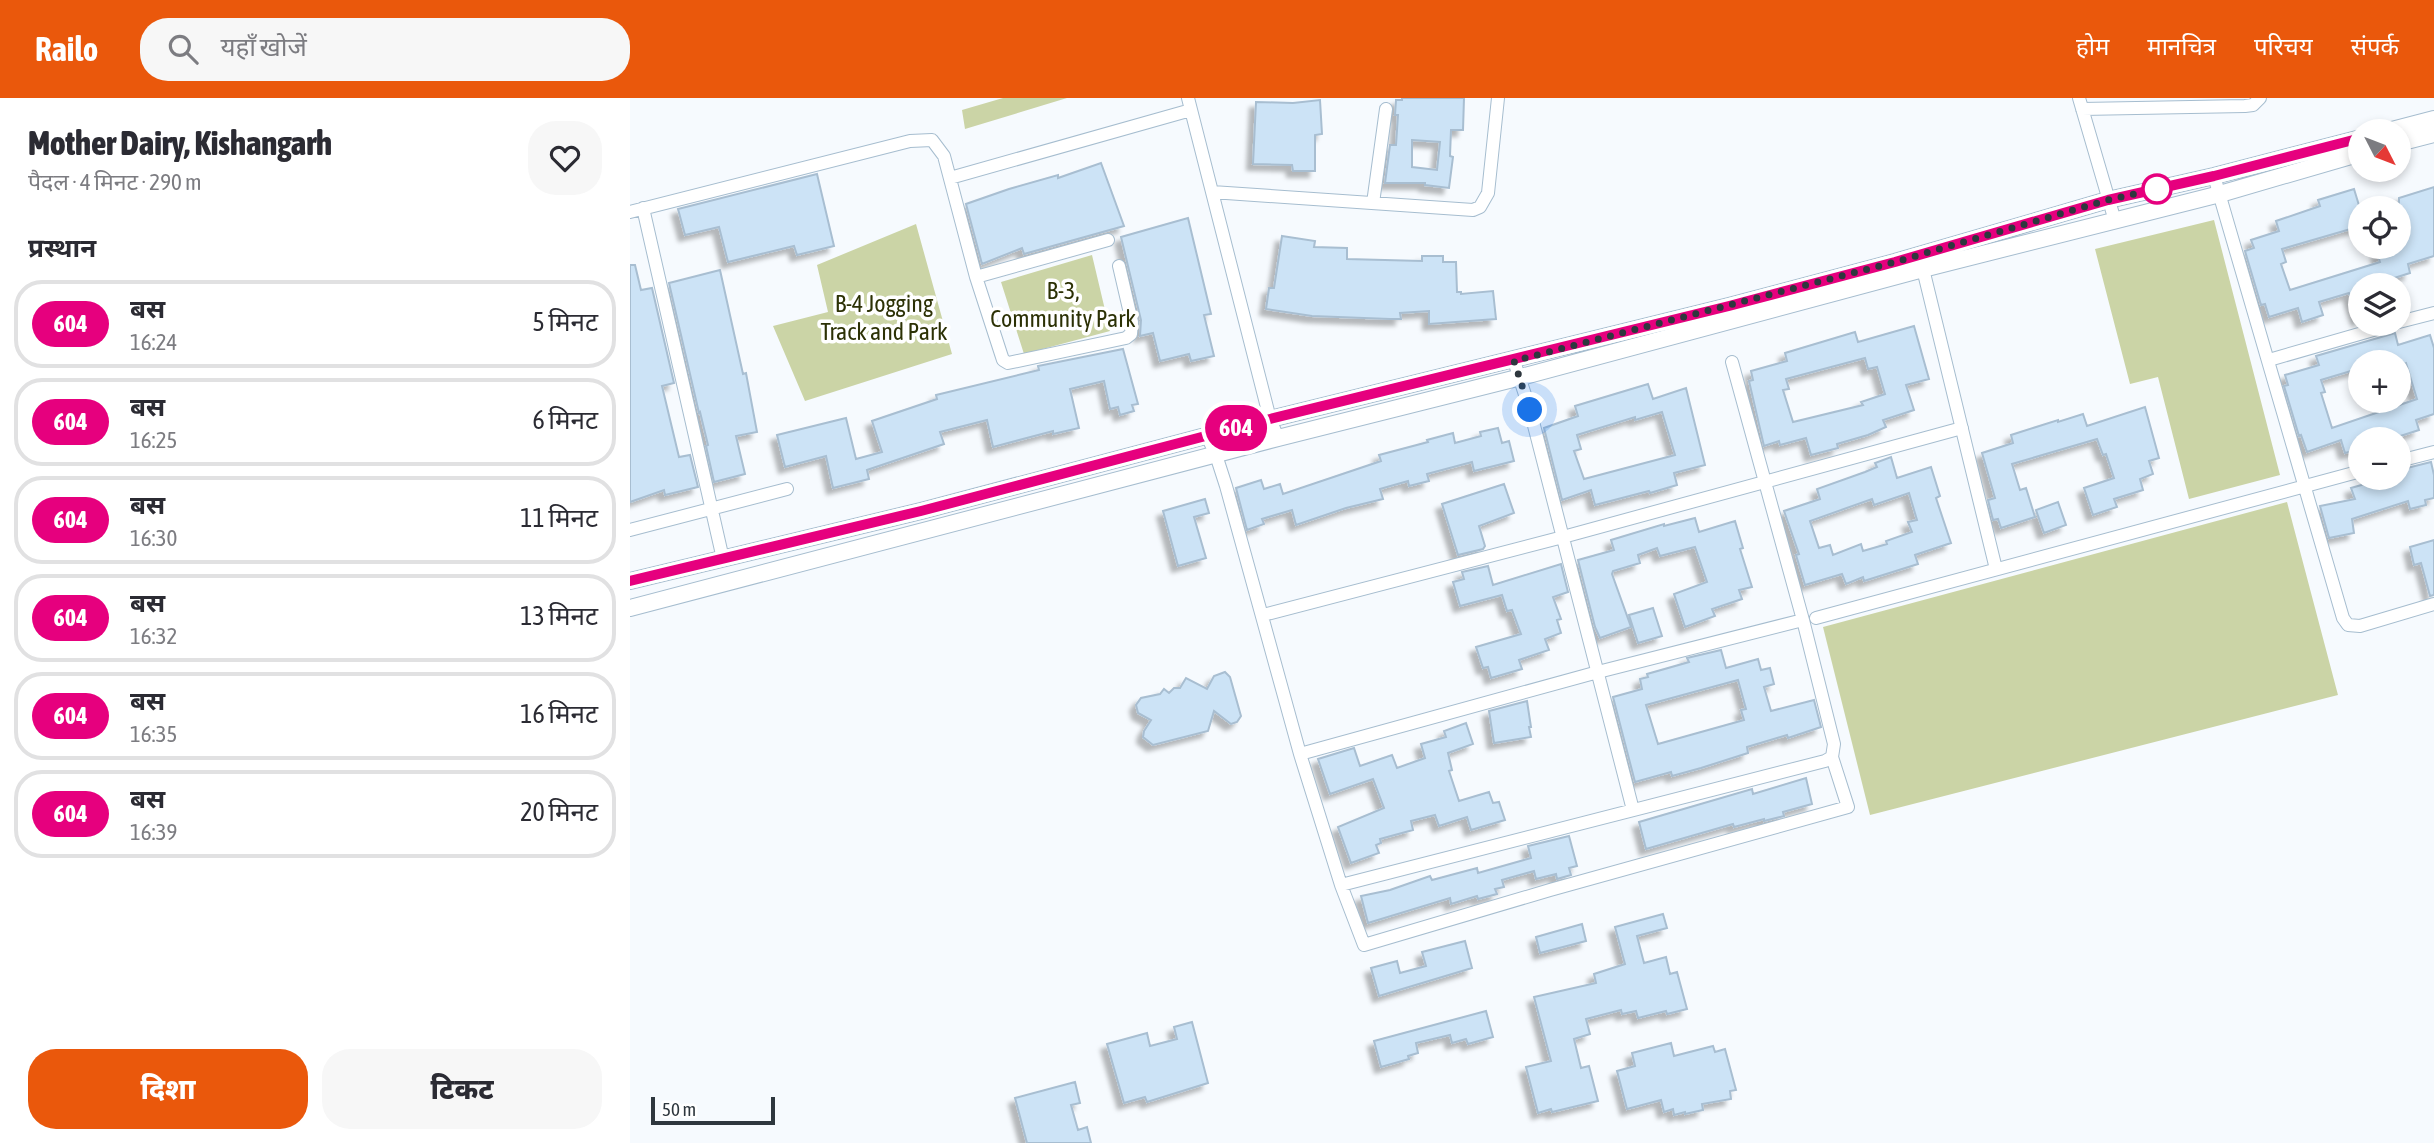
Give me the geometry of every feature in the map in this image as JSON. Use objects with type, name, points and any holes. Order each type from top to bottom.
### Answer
[{"type":"street","points":[[1212,192],[1464,211],[1480,207],[1488,193],[1498,98]]},
{"type":"street","points":[[2115,221],[2080,104],[2245,106],[2253,105],[2260,98]]},
{"type":"street","points":[[950,178],[1190,104],[1270,419],[1278,438]]},
{"type":"street","points":[[1373,203],[1386,109]]},
{"type":"street","points":[[2412,125],[2434,119]]},
{"type":"street","points":[[2412,140],[2434,134]]},
{"type":"street","points":[[723,559],[636,210],[922,139],[933,140],[939,147],[950,178],[976,277],[1003,360],[1013,363],[1126,338],[1131,334],[1132,322],[1119,266]]},
{"type":"street","points":[[630,581],[921,511],[1270,419],[1514,361],[1895,262],[2108,200],[2348,141]]},
{"type":"street","points":[[630,608],[1521,377],[1923,269],[2220,194],[2348,157]]},
{"type":"street","points":[[2214,176],[2343,618],[2348,625],[2360,626],[2434,604]]},
{"type":"street","points":[[976,277],[1108,240]]},
{"type":"street","points":[[1923,269],[1996,569]]},
{"type":"street","points":[[2411,319],[2434,313]]},
{"type":"street","points":[[2269,360],[2352,336]]},
{"type":"street","points":[[1514,361],[1521,377],[1633,810]]},
{"type":"street","points":[[1207,436],[1216,455],[1263,615],[1300,754],[1341,885],[1362,943],[1366,945],[1550,890],[1848,807],[1832,757],[1834,744],[1809,619],[1763,481],[1732,362]]},
{"type":"street","points":[[1263,615],[1563,537],[1962,428]]},
{"type":"street","points":[[2411,458],[2434,452]]},
{"type":"street","points":[[1300,754],[1598,672],[1809,619],[2348,474]]},
{"type":"street","points":[[630,530],[787,489]]},
{"type":"street","points":[[921,511],[929,529]]},
{"type":"street","points":[[812,537],[821,557]]},
{"type":"street","points":[[1341,885],[1825,761],[1832,757]]},
{"type":"green space","points":[[1003,98],[1067,98],[965,129],[962,110]]},
{"type":"green space","points":[[2214,220],[2280,475],[2189,499],[2158,377],[2130,384],[2095,249]]},
{"type":"green space","name":"B-4 Jogging Track and Park","points":[[916,224],[952,354],[805,401],[773,326],[828,312],[817,265]]},
{"type":"green space","name":"B-3, Community Park","points":[[1092,255],[1110,331],[1024,354],[1001,282]]},
{"type":"green space","points":[[2287,502],[2338,695],[1870,815],[1823,627]]},
{"type":"building","points":[[1464,98],[1463,130],[1451,130],[1450,156],[1453,157],[1449,188],[1425,183],[1385,183],[1390,145],[1396,145],[1396,100]],"holes":[[[1412,140],[1440,142],[1437,170],[1412,167]]]},
{"type":"building","points":[[1320,100],[1322,134],[1315,135],[1315,171],[1293,171],[1292,165],[1253,164],[1256,102],[1293,103]]},
{"type":"building","points":[[1101,163],[1124,226],[1024,254],[1022,248],[982,264],[966,204]]},
{"type":"building","points":[[817,174],[834,246],[797,255],[794,246],[728,262],[719,227],[685,235],[678,209]]},
{"type":"building","points":[[2434,187],[2434,256],[2408,264],[2410,273],[2348,273],[2348,293],[2319,302],[2323,315],[2302,322],[2298,308],[2269,317],[2265,304],[2261,305],[2245,251],[2254,248],[2251,240],[2279,231],[2276,221],[2320,206],[2318,200],[2354,189],[2356,196],[2348,196],[2348,230],[2282,249],[2286,262],[2281,264],[2290,290],[2380,262],[2379,259],[2411,259],[2411,196],[2405,196]]},
{"type":"building","points":[[1188,218],[1211,314],[1204,315],[1214,356],[1191,361],[1189,354],[1160,361],[1153,333],[1140,336],[1141,320],[1121,237]]},
{"type":"building","points":[[1282,236],[1315,241],[1314,247],[1347,248],[1347,259],[1422,261],[1422,256],[1443,256],[1443,262],[1456,262],[1457,292],[1461,294],[1493,291],[1496,319],[1429,324],[1429,311],[1400,313],[1401,319],[1390,319],[1312,316],[1266,309],[1269,288],[1274,288]]},
{"type":"building","points":[[630,265],[635,265],[641,290],[652,288],[674,383],[662,386],[679,457],[690,455],[698,487],[665,495],[664,490],[630,502]]},
{"type":"building","points":[[720,270],[743,374],[746,373],[757,432],[736,436],[745,474],[714,482],[706,446],[708,445],[669,283]]},
{"type":"building","points":[[1914,326],[1929,379],[1906,385],[1914,410],[1883,420],[1886,427],[1868,435],[1837,444],[1838,448],[1811,455],[1806,438],[1780,445],[1779,441],[1764,446],[1749,381],[1753,380],[1751,371],[1787,361],[1785,353],[1855,332],[1858,342]],"holes":[[[1865,358],[1868,369],[1877,367],[1885,394],[1861,402],[1863,405],[1793,422],[1783,390],[1789,389],[1786,379]]]},
{"type":"building","points":[[2430,335],[2434,348],[2434,414],[2416,420],[2419,430],[2411,433],[2411,427],[2348,427],[2348,452],[2345,453],[2341,440],[2307,452],[2301,435],[2299,436],[2284,386],[2288,385],[2285,375],[2319,365],[2316,356],[2385,336],[2396,336],[2398,345]]},
{"type":"building","points":[[1123,349],[1138,404],[1132,405],[1134,411],[1120,415],[1118,407],[1110,409],[1104,381],[1070,389],[1079,428],[1053,434],[1053,431],[993,447],[987,420],[940,432],[944,444],[867,470],[869,479],[833,488],[826,456],[785,467],[777,435],[846,418],[856,459],[882,452],[872,421],[937,399],[936,395],[1039,370],[1038,366]]},
{"type":"building","points":[[1648,384],[1653,399],[1686,388],[1705,465],[1674,473],[1677,485],[1650,493],[1649,491],[1595,505],[1591,490],[1562,500],[1544,428],[1578,416],[1575,406]],"holes":[[[1662,412],[1675,455],[1584,479],[1574,451],[1581,449],[1577,435],[1635,417],[1635,420]]]},
{"type":"building","points":[[2145,407],[2159,458],[2149,461],[2153,474],[2140,479],[2143,490],[2114,499],[2117,507],[2093,515],[2084,488],[2114,478],[2106,454],[2103,455],[2097,439],[2012,464],[2020,490],[2026,488],[2035,517],[2001,528],[1998,519],[1993,520],[1988,500],[1995,498],[1982,453],[2013,443],[2011,435],[2058,420],[2083,414],[2087,426]]},
{"type":"building","points":[[1498,428],[1502,443],[1509,441],[1514,461],[1474,471],[1472,462],[1427,474],[1429,481],[1409,486],[1408,481],[1380,489],[1383,499],[1296,525],[1292,510],[1262,519],[1264,524],[1247,530],[1236,488],[1261,480],[1264,489],[1280,484],[1283,494],[1381,461],[1379,455],[1428,442],[1427,440],[1453,433],[1455,443],[1481,436],[1480,432]]},
{"type":"building","points":[[1891,457],[1897,478],[1931,467],[1940,496],[1936,498],[1951,543],[1915,555],[1918,564],[1864,581],[1863,577],[1846,584],[1842,574],[1805,585],[1796,555],[1799,554],[1784,511],[1820,499],[1817,489],[1877,467],[1875,463]],"holes":[[[1909,493],[1917,520],[1908,522],[1912,532],[1886,541],[1887,544],[1863,551],[1861,544],[1833,555],[1830,545],[1819,548],[1810,521],[1872,499],[1874,505]]]},
{"type":"building","points":[[2431,462],[2434,498],[2425,500],[2426,505],[2410,509],[2408,501],[2352,519],[2354,533],[2329,538],[2320,506],[2355,499],[2352,490],[2411,490],[2411,467]]},
{"type":"building","points":[[1504,484],[1514,513],[1479,526],[1485,546],[1483,549],[1458,555],[1442,504]]},
{"type":"building","points":[[1205,499],[1209,513],[1194,517],[1206,558],[1178,566],[1163,511]]},
{"type":"building","points":[[2058,502],[2066,525],[2044,533],[2036,510]]},
{"type":"building","points":[[1695,518],[1699,532],[1735,521],[1743,548],[1740,549],[1752,587],[1739,590],[1742,599],[1712,609],[1715,616],[1685,627],[1674,594],[1707,582],[1695,547],[1660,556],[1657,548],[1638,555],[1640,563],[1613,571],[1631,627],[1600,638],[1578,560],[1614,550],[1611,540]]},
{"type":"building","points":[[2434,540],[2434,595],[2430,596],[2421,563],[2414,565],[2410,547]]},
{"type":"building","points":[[1561,564],[1568,592],[1553,597],[1561,619],[1557,620],[1561,633],[1545,639],[1549,650],[1519,660],[1522,669],[1491,678],[1488,667],[1483,668],[1476,647],[1521,634],[1512,610],[1507,611],[1502,595],[1460,606],[1453,582],[1464,579],[1462,572],[1488,566],[1493,585]]},
{"type":"building","points":[[1653,608],[1662,636],[1638,643],[1629,615]]},
{"type":"building","points":[[1721,650],[1726,668],[1758,659],[1761,670],[1770,668],[1774,684],[1764,687],[1771,711],[1814,700],[1821,727],[1747,747],[1748,753],[1701,768],[1672,776],[1671,772],[1635,782],[1613,697],[1642,689],[1640,679],[1648,677],[1647,674],[1689,662],[1687,658]],"holes":[[[1738,680],[1746,709],[1741,710],[1744,720],[1658,744],[1646,705]]]},
{"type":"building","points":[[1225,672],[1230,677],[1241,716],[1237,722],[1231,724],[1214,711],[1208,731],[1153,745],[1143,737],[1151,720],[1138,713],[1136,705],[1141,698],[1160,694],[1164,689],[1169,693],[1174,688],[1180,688],[1186,678],[1207,689],[1214,676]]},
{"type":"building","points":[[1527,701],[1531,737],[1494,743],[1489,711]]},
{"type":"building","points":[[1466,723],[1473,744],[1448,753],[1452,770],[1449,771],[1459,801],[1489,792],[1493,803],[1499,802],[1505,820],[1471,830],[1467,817],[1439,826],[1435,815],[1411,821],[1413,830],[1380,839],[1381,843],[1376,845],[1379,853],[1351,863],[1338,827],[1384,808],[1373,779],[1330,794],[1318,759],[1354,748],[1360,766],[1392,755],[1397,768],[1425,758],[1421,744],[1446,737],[1444,731]]},
{"type":"building","points":[[1806,778],[1812,804],[1783,812],[1784,816],[1734,827],[1733,824],[1646,849],[1639,822],[1752,789],[1753,794]]},
{"type":"building","points":[[1569,836],[1577,866],[1569,868],[1571,875],[1557,879],[1556,874],[1536,879],[1534,871],[1502,880],[1504,887],[1495,889],[1497,894],[1478,899],[1477,896],[1451,904],[1450,898],[1368,923],[1361,896],[1390,890],[1430,876],[1432,880],[1477,868],[1478,873],[1531,858],[1528,846]]},
{"type":"building","points":[[1663,914],[1667,928],[1637,936],[1644,963],[1666,957],[1670,974],[1677,972],[1687,1009],[1638,1018],[1636,1011],[1622,1014],[1621,1010],[1586,1019],[1590,1034],[1574,1039],[1581,1068],[1589,1066],[1598,1101],[1538,1113],[1526,1067],[1551,1061],[1534,997],[1596,983],[1594,974],[1625,964],[1615,927]]},
{"type":"building","points":[[1582,924],[1586,941],[1540,953],[1536,937]]},
{"type":"building","points":[[1465,941],[1472,968],[1379,996],[1371,968],[1397,961],[1400,973],[1426,966],[1422,952]]},
{"type":"building","points":[[1486,1011],[1493,1037],[1468,1044],[1466,1039],[1452,1043],[1450,1035],[1416,1043],[1418,1053],[1408,1056],[1409,1059],[1381,1067],[1374,1041]]},
{"type":"building","points":[[1192,1022],[1208,1083],[1147,1102],[1145,1097],[1124,1103],[1107,1044],[1147,1033],[1150,1046],[1177,1039],[1174,1027]]},
{"type":"building","points":[[1671,1043],[1674,1056],[1713,1046],[1715,1052],[1725,1049],[1736,1090],[1730,1091],[1731,1099],[1702,1104],[1703,1110],[1685,1114],[1674,1115],[1673,1109],[1664,1112],[1661,1100],[1627,1109],[1617,1071],[1635,1066],[1632,1053]]},
{"type":"building","points":[[1075,1082],[1080,1103],[1071,1105],[1078,1130],[1087,1127],[1091,1143],[1027,1143],[1015,1098]]},
{"type":"bus line","name":"604","points":[[630,581],[921,511],[1270,419],[1729,306],[1895,262],[2108,200],[2348,141]]},
{"type":"route","points":[[1530,410],[1514,361],[1895,262],[2108,200],[2161,188],[2157,189]]}]
